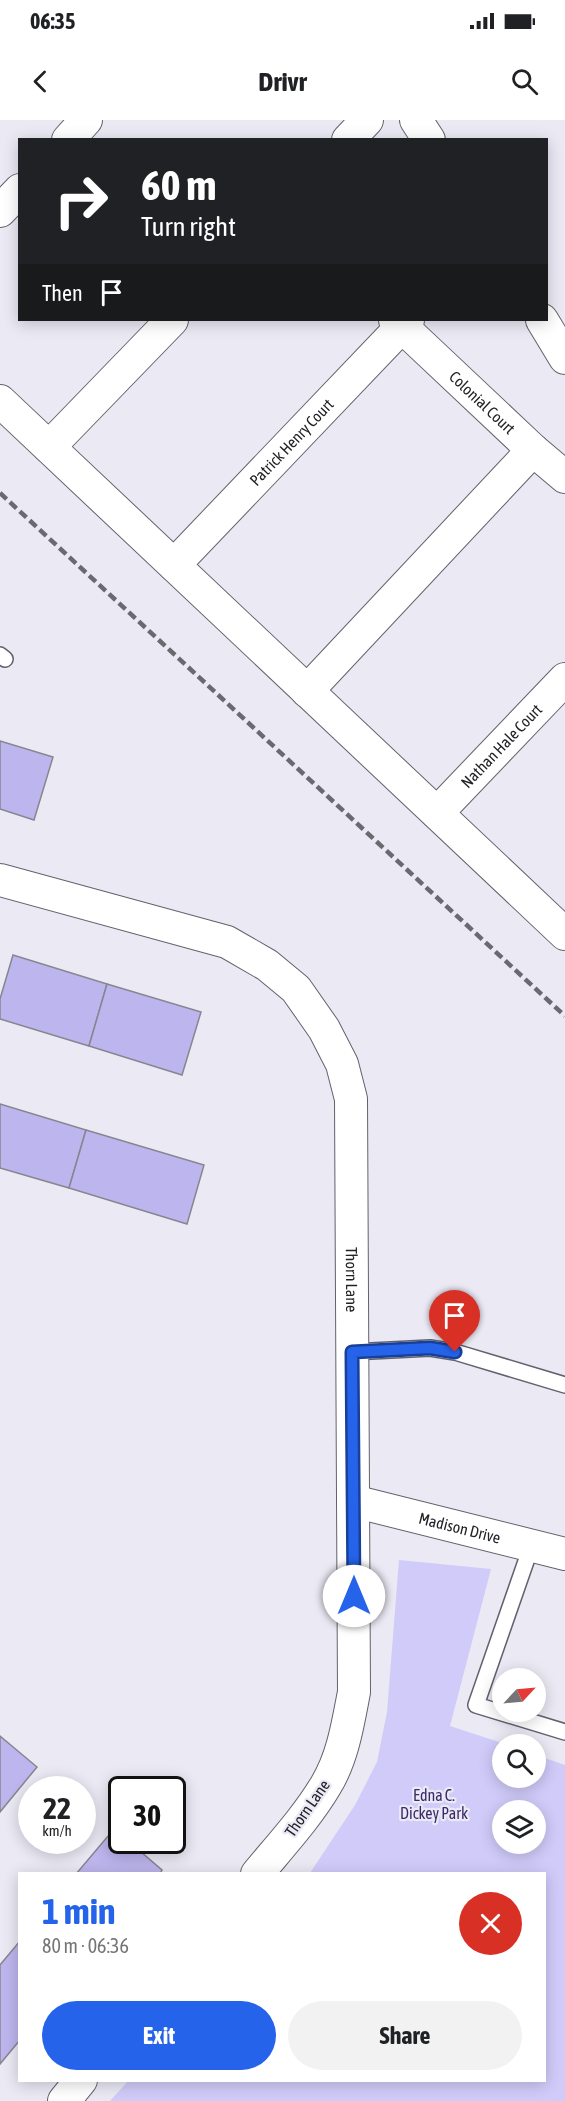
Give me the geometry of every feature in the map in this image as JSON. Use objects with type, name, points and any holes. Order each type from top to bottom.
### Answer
[{"type":"street","points":[[70,138],[86,120]]},
{"type":"street","points":[[350,138],[367,120]]},
{"type":"street","points":[[416,120],[428,138]]},
{"type":"street","points":[[0,211],[18,192]]},
{"type":"street","points":[[49,447],[171,321]]},
{"type":"street","points":[[543,321],[565,358]]},
{"type":"street","name":"Colonial Court","points":[[402,322],[533,450],[565,477]]},
{"type":"street","name":"Patrick Henry Court","points":[[174,566],[402,322]]},
{"type":"street","points":[[0,401],[565,934]]},
{"type":"street","points":[[307,691],[533,450]]},
{"type":"street","name":"Nathan Hale Court","points":[[437,813],[565,679]]},
{"type":"street","name":"Thorn Lane","points":[[0,880],[227,942],[267,965],[296,989],[324,1029],[342,1064],[351,1099],[354,1692],[345,1738],[327,1784],[294,1830],[259,1872]]},
{"type":"street","name":"Madison Drive","points":[[353,1501],[565,1554]]},
{"type":"street","points":[[64,2101],[79,2082]]},
{"type":"lane","points":[[352,1352],[430,1348],[455,1352],[565,1385]]},
{"type":"lane","points":[[532,1544],[477,1705],[565,1732]]},
{"type":"green space","name":"Edna C. Dickey Park","points":[[399,1560],[491,1569],[450,1726],[492,1740],[492,1788],[546,1788],[546,1758],[565,1765],[565,2101],[110,2101],[127,2082],[546,2082],[546,1872],[311,1872],[355,1805],[377,1762],[387,1712]]},
{"type":"building","points":[[0,741],[53,757],[34,820],[0,809]]},
{"type":"building","points":[[13,955],[107,984],[89,1046],[0,1019],[0,999]]},
{"type":"building","points":[[107,984],[201,1012],[182,1075],[89,1046]]},
{"type":"building","points":[[0,1104],[86,1130],[69,1188],[0,1168]]},
{"type":"building","points":[[86,1130],[204,1165],[187,1224],[69,1188]]},
{"type":"building","points":[[0,1736],[37,1767],[30,1776],[18,1776],[18,1790],[0,1812]]},
{"type":"building","points":[[108,1836],[108,1854],[143,1854],[162,1870],[161,1872],[78,1872],[93,1854],[96,1854],[96,1850]]},
{"type":"building","points":[[18,1943],[18,2042],[0,2064],[0,1965]]},
{"type":"railway","points":[[0,493],[565,1016]]},
{"type":"route","points":[[354,1596],[352,1352],[395,1348],[430,1348],[455,1352]]}]
